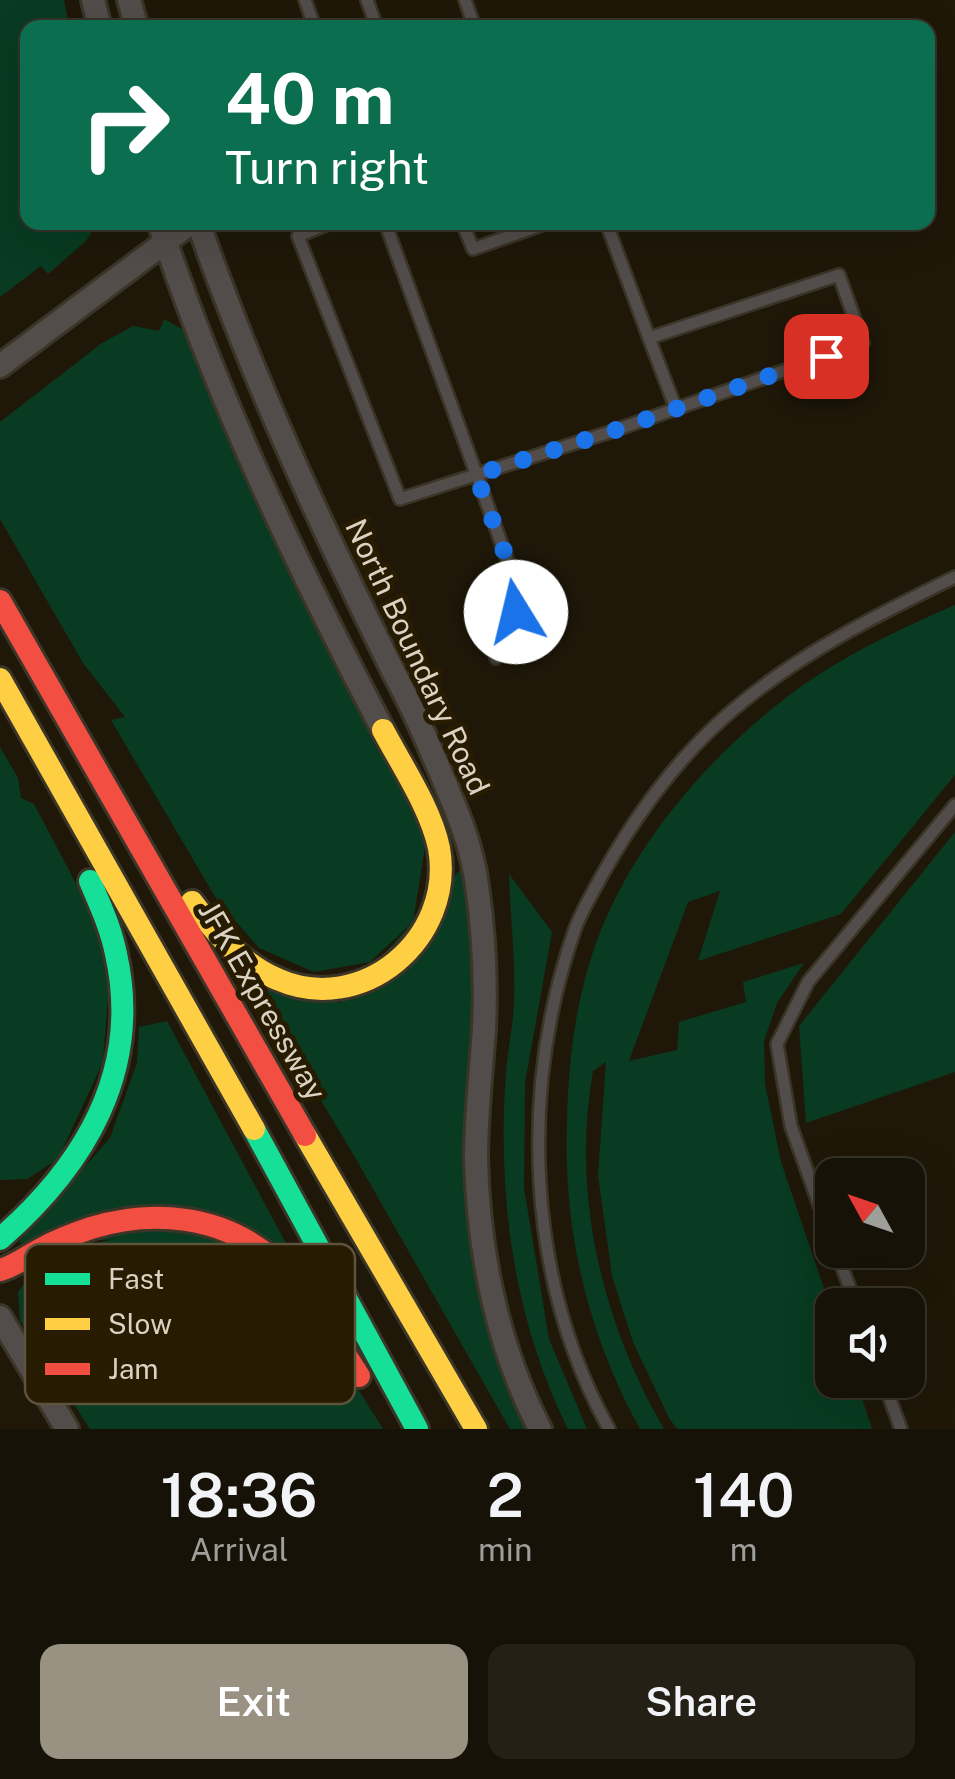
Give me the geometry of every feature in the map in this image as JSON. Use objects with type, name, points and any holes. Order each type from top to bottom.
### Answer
[{"type":"highway","name":"JFK Expressway","points":[[0,601],[229,1006],[476,1429]]},
{"type":"highway","points":[[0,1239],[28,1216],[85,1146],[108,1094],[122,1007],[118,964],[101,906],[5,688]]},
{"type":"highway","points":[[5,688],[316,1244]]},
{"type":"highway","points":[[99,777],[208,923],[235,951],[277,979],[329,988],[364,981],[405,956],[430,920],[440,892],[442,862],[437,836],[383,730]]},
{"type":"highway","points":[[0,1211],[28,1203],[61,1179]]},
{"type":"highway","points":[[51,1244],[114,1222],[162,1217],[210,1224],[251,1244]]},
{"type":"highway","points":[[0,1270],[25,1258]]},
{"type":"highway","points":[[355,1318],[417,1429]]},
{"type":"highway","points":[[355,1370],[371,1394]]},
{"type":"street","name":"North Boundary Road","points":[[198,230],[304,486],[412,704],[469,844],[484,952],[476,1156],[483,1242],[508,1349],[540,1429]]},
{"type":"street","points":[[0,366],[162,232]]},
{"type":"street","name":"North Boundary Road","points":[[162,232],[184,298],[270,505],[383,730]]},
{"type":"street","points":[[0,1317],[25,1359]]},
{"type":"street","points":[[52,1404],[67,1429]]},
{"type":"lane","points":[[313,230],[298,236],[400,498],[676,409],[863,342],[839,275],[649,338]]},
{"type":"lane","points":[[389,230],[519,592],[514,633],[496,658]]},
{"type":"lane","points":[[465,230],[472,249],[527,230]]},
{"type":"lane","points":[[609,230],[676,409]]},
{"type":"lane","points":[[609,1429],[568,1333],[549,1265],[540,1197],[540,1122],[550,1015],[576,925],[616,849],[670,774],[732,710],[798,660],[955,577]]},
{"type":"lane","points":[[815,1194],[790,1126],[777,1044],[808,982],[955,805]]},
{"type":"lane","points":[[890,1398],[901,1429]]},
{"type":"green space","points":[[0,0],[64,0],[68,20],[20,20],[20,230],[93,230],[86,241],[48,274],[41,266],[0,297]]},
{"type":"green space","points":[[164,319],[182,329],[199,359],[311,614],[427,834],[413,922],[370,962],[314,972],[259,948],[217,900],[111,720],[125,717],[83,663],[0,519],[0,422],[102,343],[133,326],[159,331]]},
{"type":"green space","points":[[955,605],[955,775],[841,914],[698,961],[720,891],[688,902],[629,1061],[677,1050],[679,1022],[746,1002],[743,982],[804,963],[777,1003],[764,1041],[765,1084],[781,1162],[824,1288],[815,1288],[815,1398],[862,1398],[872,1429],[677,1429],[669,1418],[633,1342],[612,1276],[598,1175],[606,1062],[593,1071],[587,1117],[589,1210],[608,1301],[642,1388],[664,1429],[640,1429],[593,1319],[582,1281],[569,1203],[569,1081],[580,999],[591,958],[624,881],[700,776],[795,691],[893,633]]},
{"type":"green space","points":[[0,747],[18,778],[21,798],[34,804],[96,926],[109,985],[103,1062],[58,1159],[27,1179],[0,1180]]},
{"type":"green space","points":[[955,832],[955,1072],[806,1123],[799,1026]]},
{"type":"green space","points":[[469,868],[477,920],[481,1257],[534,1429],[510,1429],[253,979],[340,1003],[460,870]]},
{"type":"green space","points":[[509,874],[552,932],[525,1083],[524,1188],[549,1339],[587,1429],[568,1429],[549,1387],[522,1300],[513,1255],[504,1164],[506,1072],[514,987]]},
{"type":"green space","points":[[167,1021],[286,1244],[273,1244],[262,1234],[18,1243],[110,1138],[137,1063],[139,1027]]},
{"type":"green space","points":[[167,1228],[232,1244],[91,1244]]},
{"type":"green space","points":[[25,1283],[25,1329],[20,1321],[18,1292]]},
{"type":"green space","points":[[355,1384],[383,1429],[90,1429],[74,1404],[355,1404]]},
{"type":"traffic: fast","points":[[0,1239],[58,1180],[81,1147],[113,1076],[121,1037],[122,997],[114,944],[90,881]]},
{"type":"traffic: fast","points":[[254,1129],[316,1244]]},
{"type":"traffic: fast","points":[[355,1315],[417,1429]]},
{"type":"traffic: slow","points":[[0,679],[254,1129]]},
{"type":"traffic: slow","points":[[192,902],[240,956],[277,979],[309,988],[340,987],[370,978],[396,962],[417,939],[432,912],[440,881],[439,848],[423,803],[383,730]]},
{"type":"traffic: slow","points":[[305,1135],[476,1429]]},
{"type":"traffic: jam","points":[[0,601],[305,1135]]},
{"type":"traffic: jam","points":[[51,1244],[114,1222],[162,1218],[209,1225],[252,1244]]},
{"type":"traffic: jam","points":[[0,1270],[25,1258]]},
{"type":"traffic: jam","points":[[355,1370],[359,1376]]},
{"type":"route","points":[[516,612],[519,592],[476,475],[826,356]]}]
